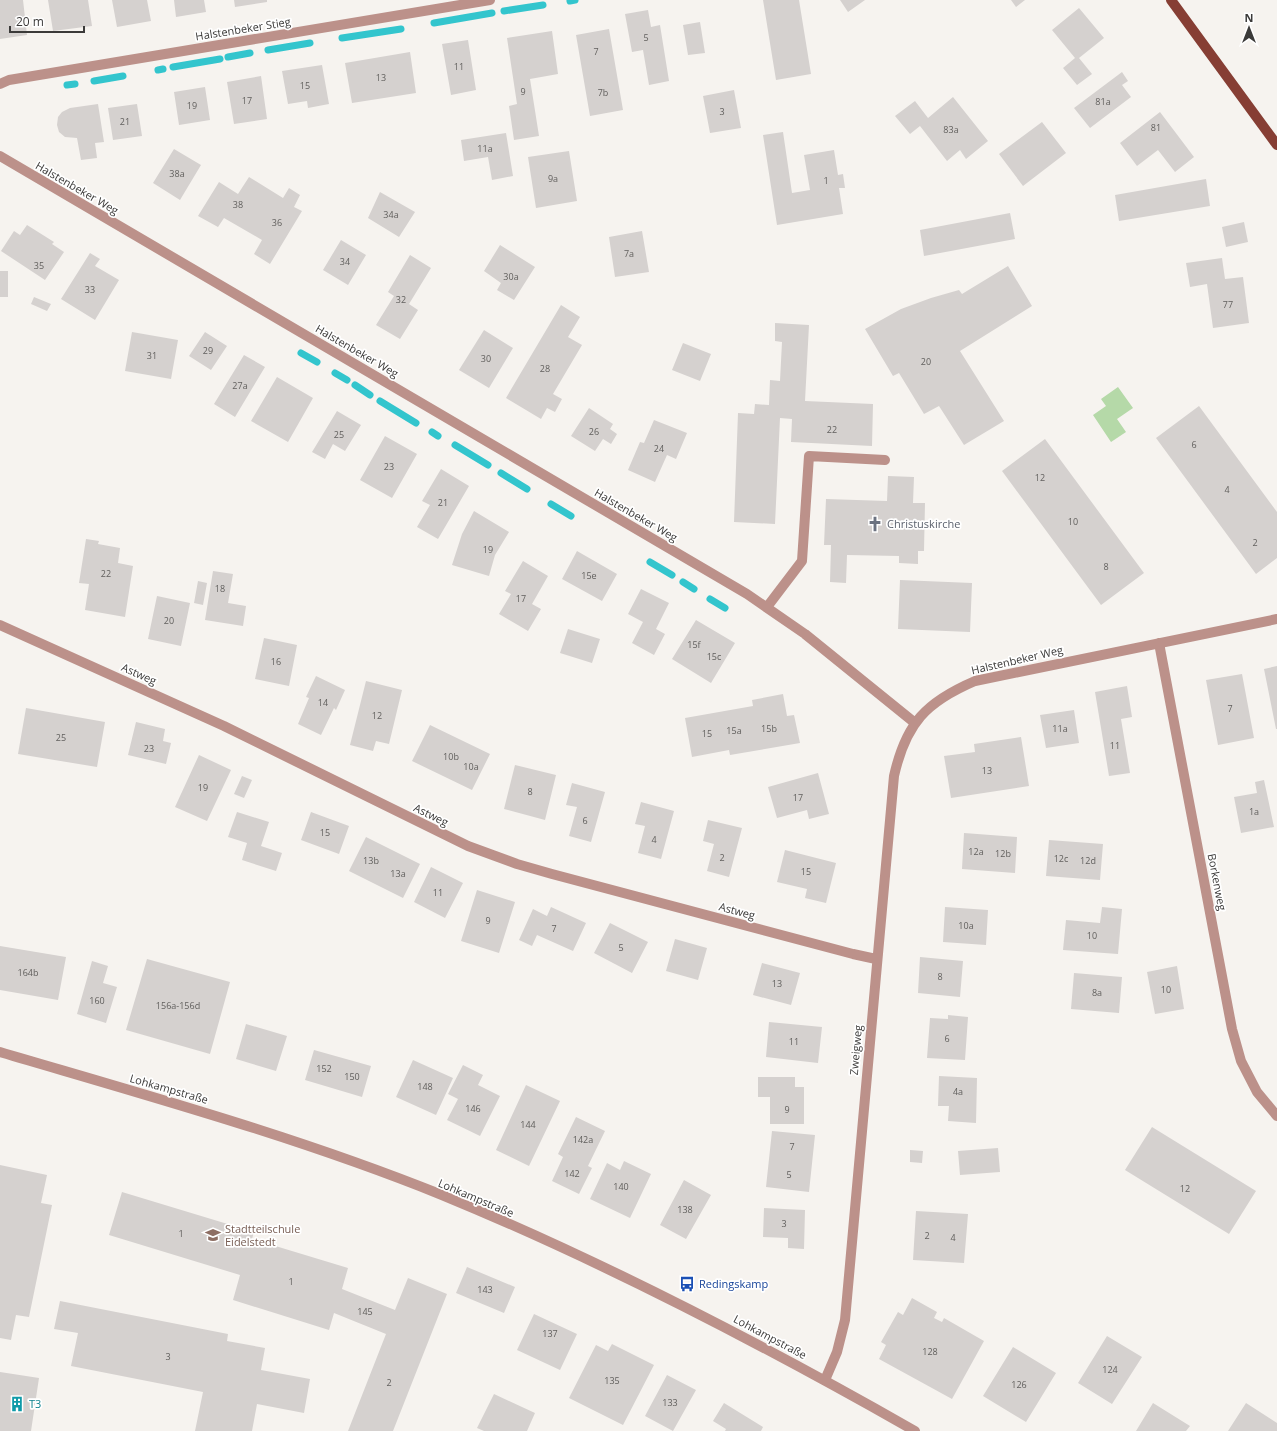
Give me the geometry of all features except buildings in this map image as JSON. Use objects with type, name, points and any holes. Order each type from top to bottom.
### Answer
[{"type":"main road","points":[[1171,0],[1277,145]]},
{"type":"street","name":"Halstenbeker Stieg","points":[[0,84],[9,80],[490,0]]},
{"type":"street","name":"Halstenbeker Weg","points":[[0,156],[767,607],[805,634],[914,723],[930,706],[950,692],[975,681],[1277,618]]},
{"type":"street","points":[[767,607],[802,561],[809,456],[885,460]]},
{"type":"street","name":"Astweg","points":[[0,625],[196,713],[468,846],[517,864],[545,872],[876,959]]},
{"type":"street","name":"Borkenweg","points":[[1159,643],[1232,1029],[1241,1061],[1257,1092],[1277,1116]]},
{"type":"street","name":"Zweigweg","points":[[825,1380],[837,1352],[844,1320],[894,776],[904,741],[914,723]]},
{"type":"street","name":"Lohkampstraße","points":[[0,1052],[198,1110],[322,1151],[441,1195],[555,1244],[656,1292],[825,1380],[915,1431]]},
{"type":"green space","points":[[1118,387],[1133,408],[1117,419],[1126,432],[1111,442],[1093,415],[1106,406],[1101,399]]},
{"type":"waterway","points":[[570,1],[575,0]]},
{"type":"waterway","points":[[504,11],[543,5]]},
{"type":"waterway","points":[[434,23],[492,13]]},
{"type":"waterway","points":[[342,38],[401,29]]},
{"type":"waterway","points":[[268,50],[310,43]]},
{"type":"waterway","points":[[228,57],[250,53]]},
{"type":"waterway","points":[[173,67],[220,59]]},
{"type":"waterway","points":[[158,70],[163,69]]},
{"type":"waterway","points":[[94,81],[123,76]]},
{"type":"waterway","points":[[67,85],[75,84]]},
{"type":"waterway","points":[[301,353],[317,362]]},
{"type":"waterway","points":[[335,373],[347,380]]},
{"type":"waterway","points":[[355,385],[370,395]]},
{"type":"waterway","points":[[380,401],[416,423]]},
{"type":"waterway","points":[[432,432],[438,436]]},
{"type":"waterway","points":[[455,445],[488,465]]},
{"type":"waterway","points":[[501,473],[527,489]]},
{"type":"waterway","points":[[551,504],[571,516]]},
{"type":"waterway","points":[[650,562],[672,575]]},
{"type":"waterway","points":[[683,582],[694,589]]},
{"type":"waterway","points":[[710,599],[725,608]]},
{"type":"place","name":"Christuskirche","points":[[875,524]]},
{"type":"place","name":"Stadtteilschule Eidelstedt","points":[[213,1235]]},
{"type":"place","name":"Redingskamp","points":[[687,1284]]},
{"type":"place","name":"T3","points":[[17,1404]]}]
